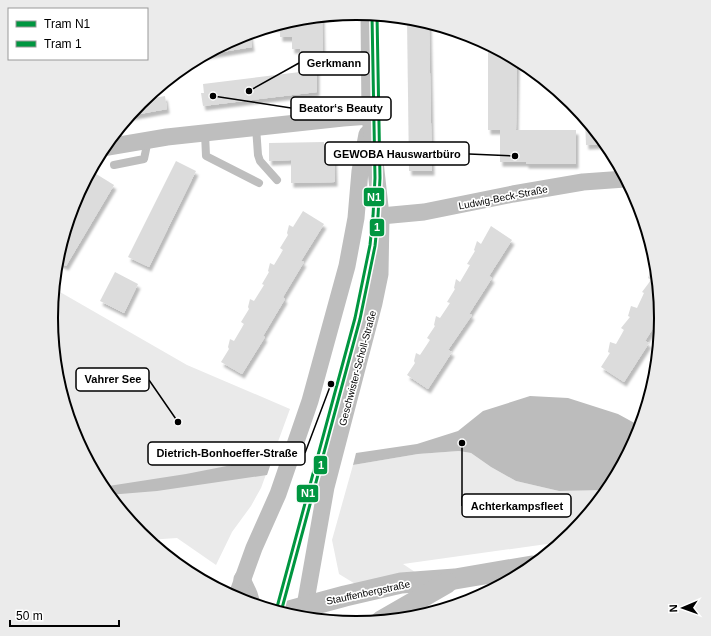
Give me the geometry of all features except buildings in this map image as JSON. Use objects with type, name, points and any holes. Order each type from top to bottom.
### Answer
[{"type":"street","name":"Geschwister-Scholl-Straße","points":[[304,611],[326,487],[374,304],[380,274],[381,216],[370,116],[368,21]]},
{"type":"street","name":"Geschwister-Scholl-Straße","points":[[238,592],[254,548],[278,494],[294,449],[310,401],[340,295],[356,218],[360,171],[370,116]]},
{"type":"street","points":[[112,146],[167,137],[370,116]]},
{"type":"street","name":"Ludwig-Beck-Straße","points":[[381,216],[424,212],[513,194],[584,182],[620,179]]},
{"type":"street","name":"Stauffenbergstraße","points":[[306,611],[401,583],[455,579],[517,569]]},
{"type":"street","points":[[242,579],[250,596]]},
{"type":"street","name":"Stauffenbergstraße","points":[[394,613],[455,579]]},
{"type":"lane","points":[[256,128],[258,155],[260,161],[277,180]]},
{"type":"lane","points":[[205,133],[206,156],[259,183]]},
{"type":"lane","points":[[114,165],[144,159],[148,140]]},
{"type":"shaded area","points":[[59,291],[187,365],[290,409],[261,488],[251,506],[232,532],[216,565],[177,538],[156,539],[145,529],[131,514],[108,484],[88,450],[73,414],[63,376],[58,337]]},
{"type":"shaded area","points":[[530,396],[568,398],[618,414],[634,423],[614,467],[598,490],[559,491],[516,481],[491,467],[471,453],[459,451],[418,454],[353,465],[356,453],[417,444],[458,431],[483,411]]},
{"type":"shaded area","points":[[459,451],[471,453],[491,467],[516,481],[559,491],[598,490],[580,514],[550,544],[403,564],[415,572],[357,585],[339,574],[332,540],[353,465],[418,454]]},
{"type":"shaded area","points":[[273,457],[267,475],[157,491],[116,494],[109,486],[186,474]]},
{"type":"tram line","name":"N1","points":[[277,606],[355,318],[370,245],[375,178],[372,21]]},
{"type":"tram line","name":"1","points":[[282,607],[360,319],[375,246],[380,178],[377,21]]},
{"type":"place","name":"Gerkmann","points":[[249,91]]},
{"type":"place","name":"Beator‘s Beauty","points":[[213,96]]},
{"type":"place","name":"GEWOBA Hauswartbüro","points":[[515,156]]},
{"type":"place","name":"Dietrich-Bonhoeffer-Straße","points":[[331,384]]},
{"type":"place","name":"Vahrer See","points":[[178,422]]},
{"type":"place","name":"Achterkampsfleet","points":[[462,443]]}]
